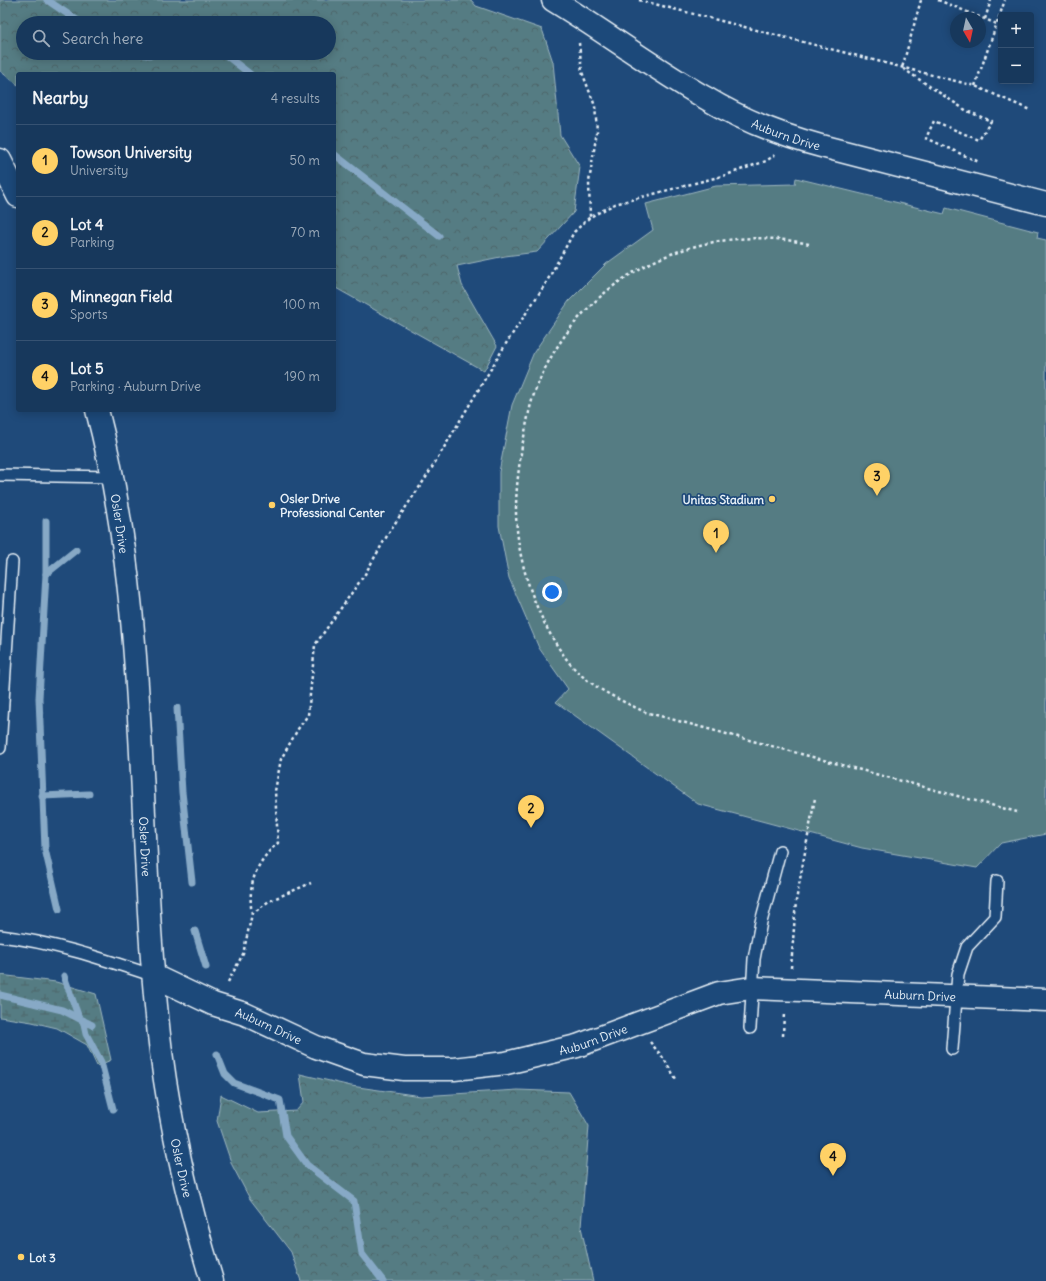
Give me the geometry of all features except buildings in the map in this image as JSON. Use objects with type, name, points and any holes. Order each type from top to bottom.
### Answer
[{"type":"street","name":"Auburn Drive","points":[[553,0],[704,98],[773,131],[821,146],[1046,204]]},
{"type":"street","points":[[0,160],[16,192]]},
{"type":"street","name":"Osler Drive","points":[[97,412],[113,477],[127,568],[135,663],[154,976],[161,1052],[171,1119],[185,1186],[212,1281]]},
{"type":"street","name":"Auburn Drive","points":[[154,976],[213,1004],[244,1014],[316,1048],[364,1064],[404,1069],[454,1068],[506,1062],[563,1050],[719,993],[751,988],[1046,1000]]},
{"type":"lane","points":[[0,475],[113,477]]},
{"type":"lane","points":[[0,748],[12,562]]},
{"type":"lane","points":[[750,1028],[751,988],[754,959],[761,922],[780,851]]},
{"type":"lane","points":[[952,1049],[958,974],[967,947],[995,917],[997,881]]},
{"type":"lane","points":[[0,936],[22,939],[82,953],[154,976]]},
{"type":"path","points":[[639,0],[976,86],[1030,110]]},
{"type":"path","points":[[902,68],[921,0]]},
{"type":"path","points":[[938,0],[968,12]]},
{"type":"path","points":[[986,16],[991,0]]},
{"type":"path","points":[[976,86],[1005,0]]},
{"type":"path","points":[[986,19],[997,24]]},
{"type":"path","points":[[579,39],[582,72],[595,106],[597,132],[589,182],[590,217]]},
{"type":"path","points":[[902,68],[967,111],[990,121],[979,140],[934,121],[926,138],[984,164]]},
{"type":"path","points":[[228,982],[243,954],[252,914],[250,899],[251,886],[258,866],[270,849],[278,843],[275,791],[281,759],[298,729],[308,715],[315,645],[366,574],[390,529],[427,476],[507,342],[546,283],[574,232],[590,217],[615,204],[726,175],[766,161],[781,152]]},
{"type":"path","points":[[809,244],[772,239],[741,238],[713,242],[679,250],[645,266],[614,285],[592,304],[568,332],[548,363],[533,398],[525,429],[518,470],[516,511],[518,534],[521,553],[532,592],[543,618],[568,662],[590,683],[645,712],[1017,812]]},
{"type":"path","points":[[783,1036],[787,989],[791,970],[796,901],[815,798]]},
{"type":"path","points":[[252,914],[269,901],[311,883]]},
{"type":"path","points":[[662,1056],[676,1079]]},
{"type":"green space","points":[[0,0],[471,0],[476,6],[542,29],[553,62],[560,135],[580,167],[574,212],[537,252],[505,256],[457,266],[462,285],[497,346],[484,371],[336,288],[336,72],[16,72],[16,83],[0,71]]},
{"type":"green space","name":"Unitas Stadium","points":[[796,178],[944,214],[946,208],[1038,232],[1037,238],[1046,240],[1046,834],[1001,843],[977,868],[862,848],[698,804],[556,702],[568,689],[539,648],[509,578],[499,526],[499,472],[512,405],[534,352],[569,301],[606,264],[653,230],[646,204],[716,186],[795,184]]},
{"type":"green space","points":[[0,975],[56,982],[96,994],[111,1060],[97,1066],[87,1045],[57,1028],[0,1017]]},
{"type":"green space","points":[[300,1074],[351,1086],[421,1096],[518,1090],[569,1092],[589,1126],[581,1227],[593,1281],[301,1281],[291,1252],[250,1199],[232,1165],[217,1121],[221,1095],[258,1113],[296,1111],[304,1102]]},
{"type":"waterway","points":[[47,0],[71,16]]},
{"type":"waterway","points":[[232,60],[247,72]]},
{"type":"waterway","points":[[336,156],[439,236]]},
{"type":"waterway","points":[[46,521],[46,574],[39,698],[45,849],[59,909]]},
{"type":"waterway","points":[[46,574],[76,550]]},
{"type":"waterway","points":[[177,708],[182,792],[192,882]]},
{"type":"waterway","points":[[42,796],[89,794]]},
{"type":"waterway","points":[[195,931],[206,967]]},
{"type":"waterway","points":[[64,976],[79,1018]]},
{"type":"waterway","points":[[0,995],[62,1010],[92,1025]]},
{"type":"waterway","points":[[83,1020],[86,1034],[101,1062],[113,1109]]},
{"type":"waterway","points":[[217,1054],[225,1074],[234,1083],[280,1100],[286,1136],[307,1165],[354,1201],[362,1254],[383,1281]]},
{"type":"place","name":"Minnegan Field","points":[[877,496]]},
{"type":"place","name":"Unitas Stadium","points":[[772,499]]},
{"type":"place","name":"Osler Drive Professional Center","points":[[272,505]]},
{"type":"place","name":"Towson University","points":[[716,553]]},
{"type":"place","name":"Lot 4","points":[[531,828]]},
{"type":"place","name":"Lot 5","points":[[833,1176]]},
{"type":"place","name":"Lot 3","points":[[21,1257]]}]
